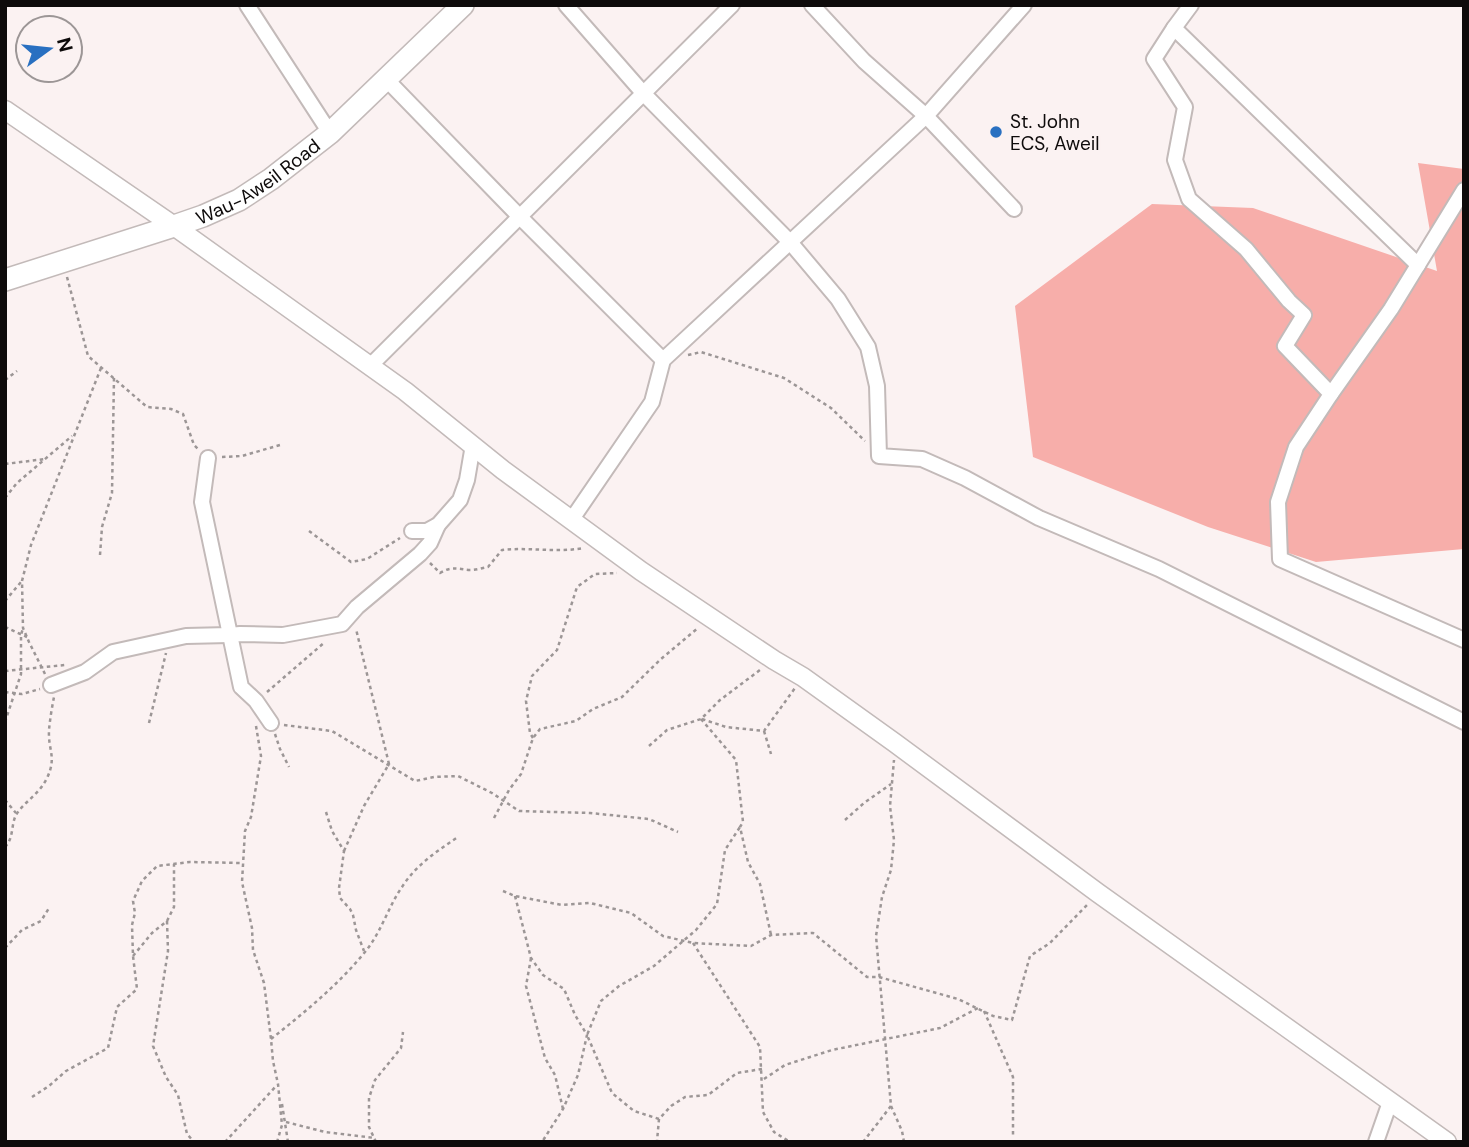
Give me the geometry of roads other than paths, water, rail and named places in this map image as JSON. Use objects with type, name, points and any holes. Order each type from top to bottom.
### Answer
[{"type":"main road","name":"Wau-Aweil Road","points":[[5,280],[174,226],[239,200],[271,179],[330,132],[463,5]]},
{"type":"street","points":[[247,5],[330,132]]},
{"type":"street","points":[[566,5],[644,94],[790,242],[838,299],[868,347],[877,386],[879,456],[922,459],[965,478],[1040,517],[1159,569],[1464,722]]},
{"type":"street","points":[[370,366],[732,5]]},
{"type":"street","points":[[812,5],[864,61],[926,116],[1014,209]]},
{"type":"street","points":[[572,519],[652,402],[663,360],[926,116],[1024,5]]},
{"type":"street","points":[[1191,5],[1154,59],[1185,107],[1175,160],[1189,199],[1246,249],[1304,315],[1285,346],[1331,394]]},
{"type":"street","points":[[1174,28],[1418,265]]},
{"type":"street","points":[[386,79],[663,360]]},
{"type":"street","points":[[5,110],[174,226],[405,391],[503,470],[641,571],[803,677],[1098,893],[1447,1142]]},
{"type":"street","points":[[1464,190],[1391,309],[1296,447],[1278,502],[1280,559],[1464,640]]},
{"type":"street","points":[[54,684],[85,672],[113,652],[170,639],[240,634],[283,635],[342,624],[357,607],[430,543],[438,525],[460,500],[467,480],[473,445]]},
{"type":"street","points":[[208,458],[202,502],[241,687],[256,701],[271,723]]},
{"type":"street","points":[[412,531],[427,531],[438,525]]},
{"type":"street","points":[[1376,1142],[1391,1102]]},
{"type":"place","name":"St. John ECS, Aweil","points":[[996,132]]}]
